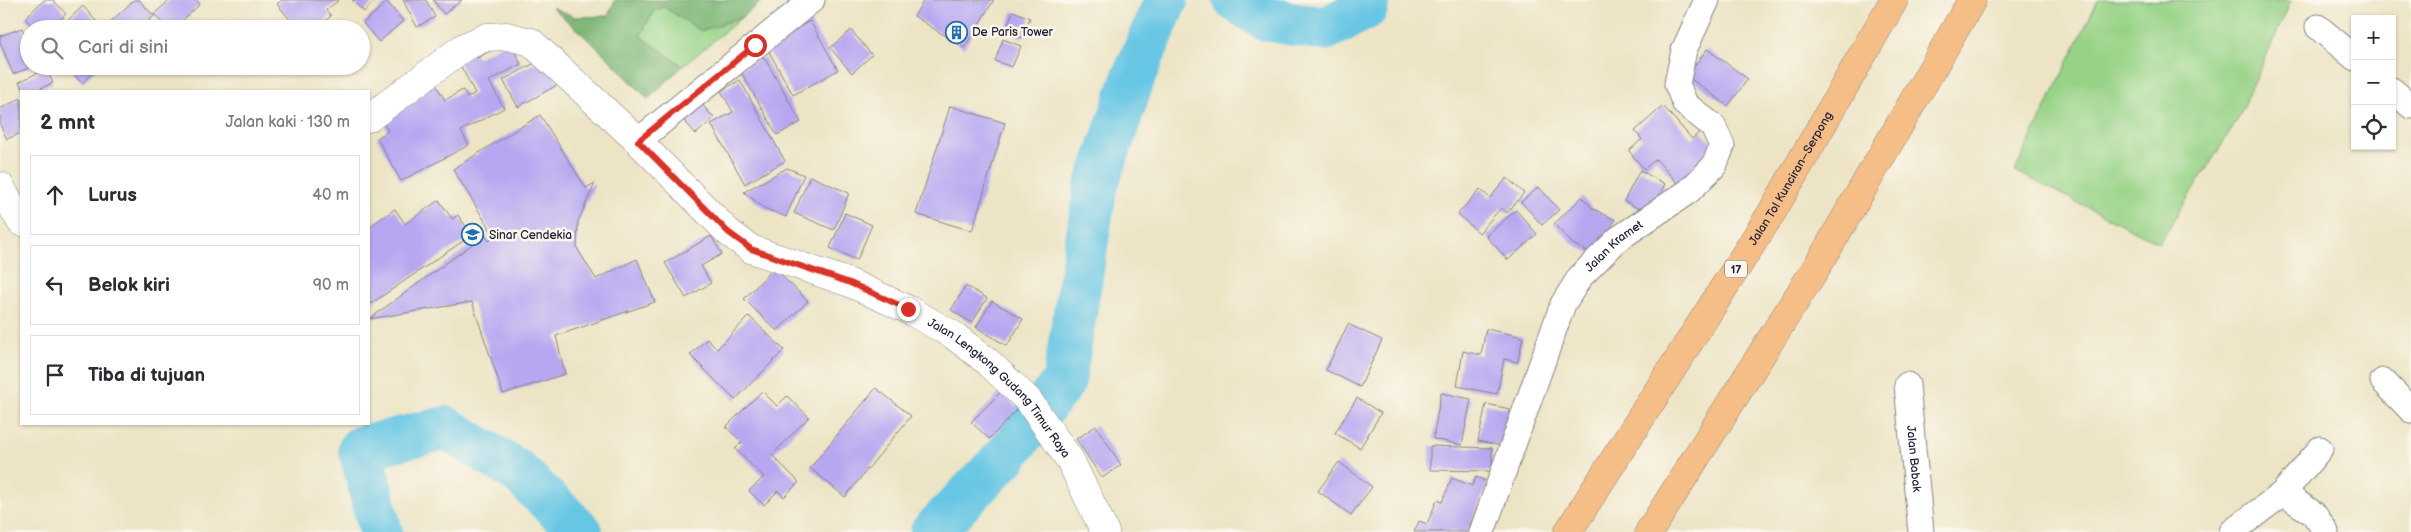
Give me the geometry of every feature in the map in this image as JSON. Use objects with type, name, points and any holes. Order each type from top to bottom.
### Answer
[{"type":"highway","name":"Jalan Tol Kunciran–Serpong","points":[[1568,532],[1772,212],[1894,0]]},
{"type":"highway","points":[[1649,532],[1821,260],[1972,0]]},
{"type":"street","points":[[638,141],[812,0]]},
{"type":"street","name":"Jalan Kramet","points":[[1482,532],[1563,304],[1580,278],[1618,240],[1689,191],[1714,166],[1722,146],[1713,126],[1685,104],[1677,84],[1684,50],[1707,0]]},
{"type":"street","points":[[2318,28],[2351,55]]},
{"type":"street","name":"Jalan Lengkong Gudang Timur Raya","points":[[370,117],[464,47],[487,37],[507,36],[531,42],[638,141],[728,232],[751,249],[850,283],[908,309],[953,335],[988,362],[1028,400],[1070,460],[1105,532]]},
{"type":"street","points":[[2396,93],[2411,106]]},
{"type":"street","points":[[2,195],[20,221]]},
{"type":"street","points":[[2383,382],[2411,410]]},
{"type":"street","name":"Jalan Babak","points":[[1907,385],[1921,532]]},
{"type":"street","points":[[2232,532],[2283,492],[2320,449]]},
{"type":"street","points":[[2283,492],[2314,514],[2326,532]]},
{"type":"green space","points":[[615,0],[764,0],[742,17],[701,31],[664,7],[654,11],[640,36],[683,66],[648,99],[603,53],[552,7],[575,17],[608,16]]},
{"type":"green space","points":[[2098,0],[2291,1],[2237,121],[2159,243],[2015,171]]},
{"type":"green space","points":[[664,7],[701,30],[742,17],[683,66],[640,36],[654,11]]},
{"type":"building","points":[[44,0],[53,0],[66,14],[60,20],[27,20],[25,18]]},
{"type":"building","points":[[134,0],[139,0],[154,16],[150,20],[113,20]]},
{"type":"building","points":[[170,0],[196,0],[200,4],[183,20],[160,20],[154,14]]},
{"type":"building","points":[[282,0],[339,0],[326,10],[331,16],[326,20],[290,20],[277,4]]},
{"type":"building","points":[[352,0],[375,0],[364,12]]},
{"type":"building","points":[[403,0],[426,0],[435,17],[417,27]]},
{"type":"building","points":[[433,0],[462,0],[444,14]]},
{"type":"building","name":"De Paris Tower","points":[[924,0],[994,0],[964,48],[914,16]]},
{"type":"building","points":[[387,2],[403,21],[379,42],[370,31],[370,20],[366,20]]},
{"type":"building","points":[[83,6],[95,20],[68,20]]},
{"type":"building","points":[[1013,11],[1030,18],[1022,38],[1005,31]]},
{"type":"building","points":[[810,21],[838,70],[793,95],[766,46]]},
{"type":"building","points":[[20,29],[20,71],[13,74],[0,42],[0,36]]},
{"type":"building","points":[[851,30],[872,55],[852,73],[830,48]]},
{"type":"building","points":[[1003,39],[1021,46],[1012,67],[995,61]]},
{"type":"building","points":[[509,41],[521,64],[489,81],[504,108],[461,131],[469,145],[401,181],[377,138],[388,131],[381,119],[433,80],[445,100],[463,90],[467,98],[475,93],[458,61],[474,53],[477,58]]},
{"type":"building","points":[[1707,49],[1748,79],[1728,106],[1687,76]]},
{"type":"building","points":[[764,57],[801,122],[777,135],[740,70]]},
{"type":"building","points":[[544,58],[559,84],[518,107],[503,80]]},
{"type":"building","points":[[34,75],[49,75],[53,83],[41,88],[42,90],[23,90],[19,82]]},
{"type":"building","points":[[74,75],[90,75],[82,83]]},
{"type":"building","points":[[740,80],[785,161],[745,184],[711,124],[733,112],[721,91]]},
{"type":"building","points":[[20,99],[20,133],[7,139],[0,125],[0,109]]},
{"type":"building","points":[[697,99],[714,118],[696,134],[680,116]]},
{"type":"building","points":[[950,106],[1005,123],[972,231],[916,214]]},
{"type":"building","points":[[1663,106],[1692,139],[1701,131],[1717,150],[1678,184],[1656,159],[1644,169],[1629,151],[1642,139],[1635,131]]},
{"type":"building","name":"Sinar Cendekia","points":[[540,115],[586,188],[595,183],[578,222],[577,248],[596,279],[637,259],[655,302],[556,336],[565,374],[503,394],[472,302],[370,319],[485,235],[489,241],[494,236],[453,169]]},
{"type":"building","points":[[787,168],[804,175],[786,217],[764,208],[744,192]]},
{"type":"building","points":[[1640,170],[1665,184],[1649,214],[1624,201]]},
{"type":"building","points":[[810,176],[849,193],[834,230],[794,213]]},
{"type":"building","points":[[1507,178],[1524,193],[1507,213],[1501,208],[1479,233],[1458,214],[1480,189],[1490,198]]},
{"type":"building","points":[[1539,187],[1559,210],[1542,225],[1521,202]]},
{"type":"building","points":[[1582,197],[1592,208],[1615,220],[1596,256],[1573,244],[1554,224]]},
{"type":"building","points":[[439,200],[452,219],[458,215],[472,235],[370,304],[370,226],[395,209],[405,224]]},
{"type":"building","points":[[1516,210],[1537,234],[1508,260],[1486,236]]},
{"type":"building","points":[[845,213],[872,225],[857,260],[830,248]]},
{"type":"building","points":[[711,236],[722,254],[701,266],[711,283],[686,298],[665,263]]},
{"type":"building","points":[[774,268],[808,301],[777,331],[744,299]]},
{"type":"building","points":[[966,286],[987,298],[972,323],[951,310]]},
{"type":"building","points":[[992,301],[1023,319],[1007,346],[976,327]]},
{"type":"building","points":[[749,316],[784,350],[735,400],[690,355],[707,339],[717,349]]},
{"type":"building","points":[[1348,324],[1382,340],[1360,387],[1326,370]]},
{"type":"building","points":[[1486,329],[1523,337],[1518,362],[1504,359],[1497,394],[1457,386],[1463,351],[1481,355]]},
{"type":"building","points":[[876,388],[911,416],[845,497],[810,468]]},
{"type":"building","points":[[762,391],[777,406],[787,396],[809,417],[772,455],[799,482],[784,497],[778,491],[764,505],[749,491],[764,477],[735,449],[742,442],[726,427]]},
{"type":"building","points":[[1001,392],[1018,409],[989,439],[971,422]]},
{"type":"building","points":[[1441,393],[1471,399],[1462,445],[1433,439]]},
{"type":"building","points":[[1357,398],[1381,413],[1360,448],[1335,433]]},
{"type":"building","points":[[1486,404],[1510,409],[1502,446],[1478,441]]},
{"type":"building","points":[[1096,426],[1121,465],[1102,478],[1076,439]]},
{"type":"building","points":[[1430,446],[1492,448],[1492,471],[1430,470]]},
{"type":"building","points":[[1339,462],[1372,487],[1351,515],[1318,491]]},
{"type":"building","points":[[1476,477],[1488,482],[1467,532],[1414,532],[1419,521],[1427,524],[1437,500],[1442,502],[1452,478],[1472,486]]},
{"type":"waterway","points":[[932,532],[1005,457],[1064,381],[1095,190],[1134,76],[1166,0]]},
{"type":"waterway","points":[[1235,0],[1266,19],[1325,29],[1366,8],[1368,0]]},
{"type":"waterway","points":[[381,532],[360,448],[446,428],[517,471],[581,532]]},
{"type":"place","name":"De Paris Tower","points":[[956,32]]},
{"type":"place","name":"Sinar Cendekia","points":[[473,235]]},
{"type":"route","points":[[755,45],[638,141],[728,232],[751,249],[797,263],[850,283],[908,309]]}]
